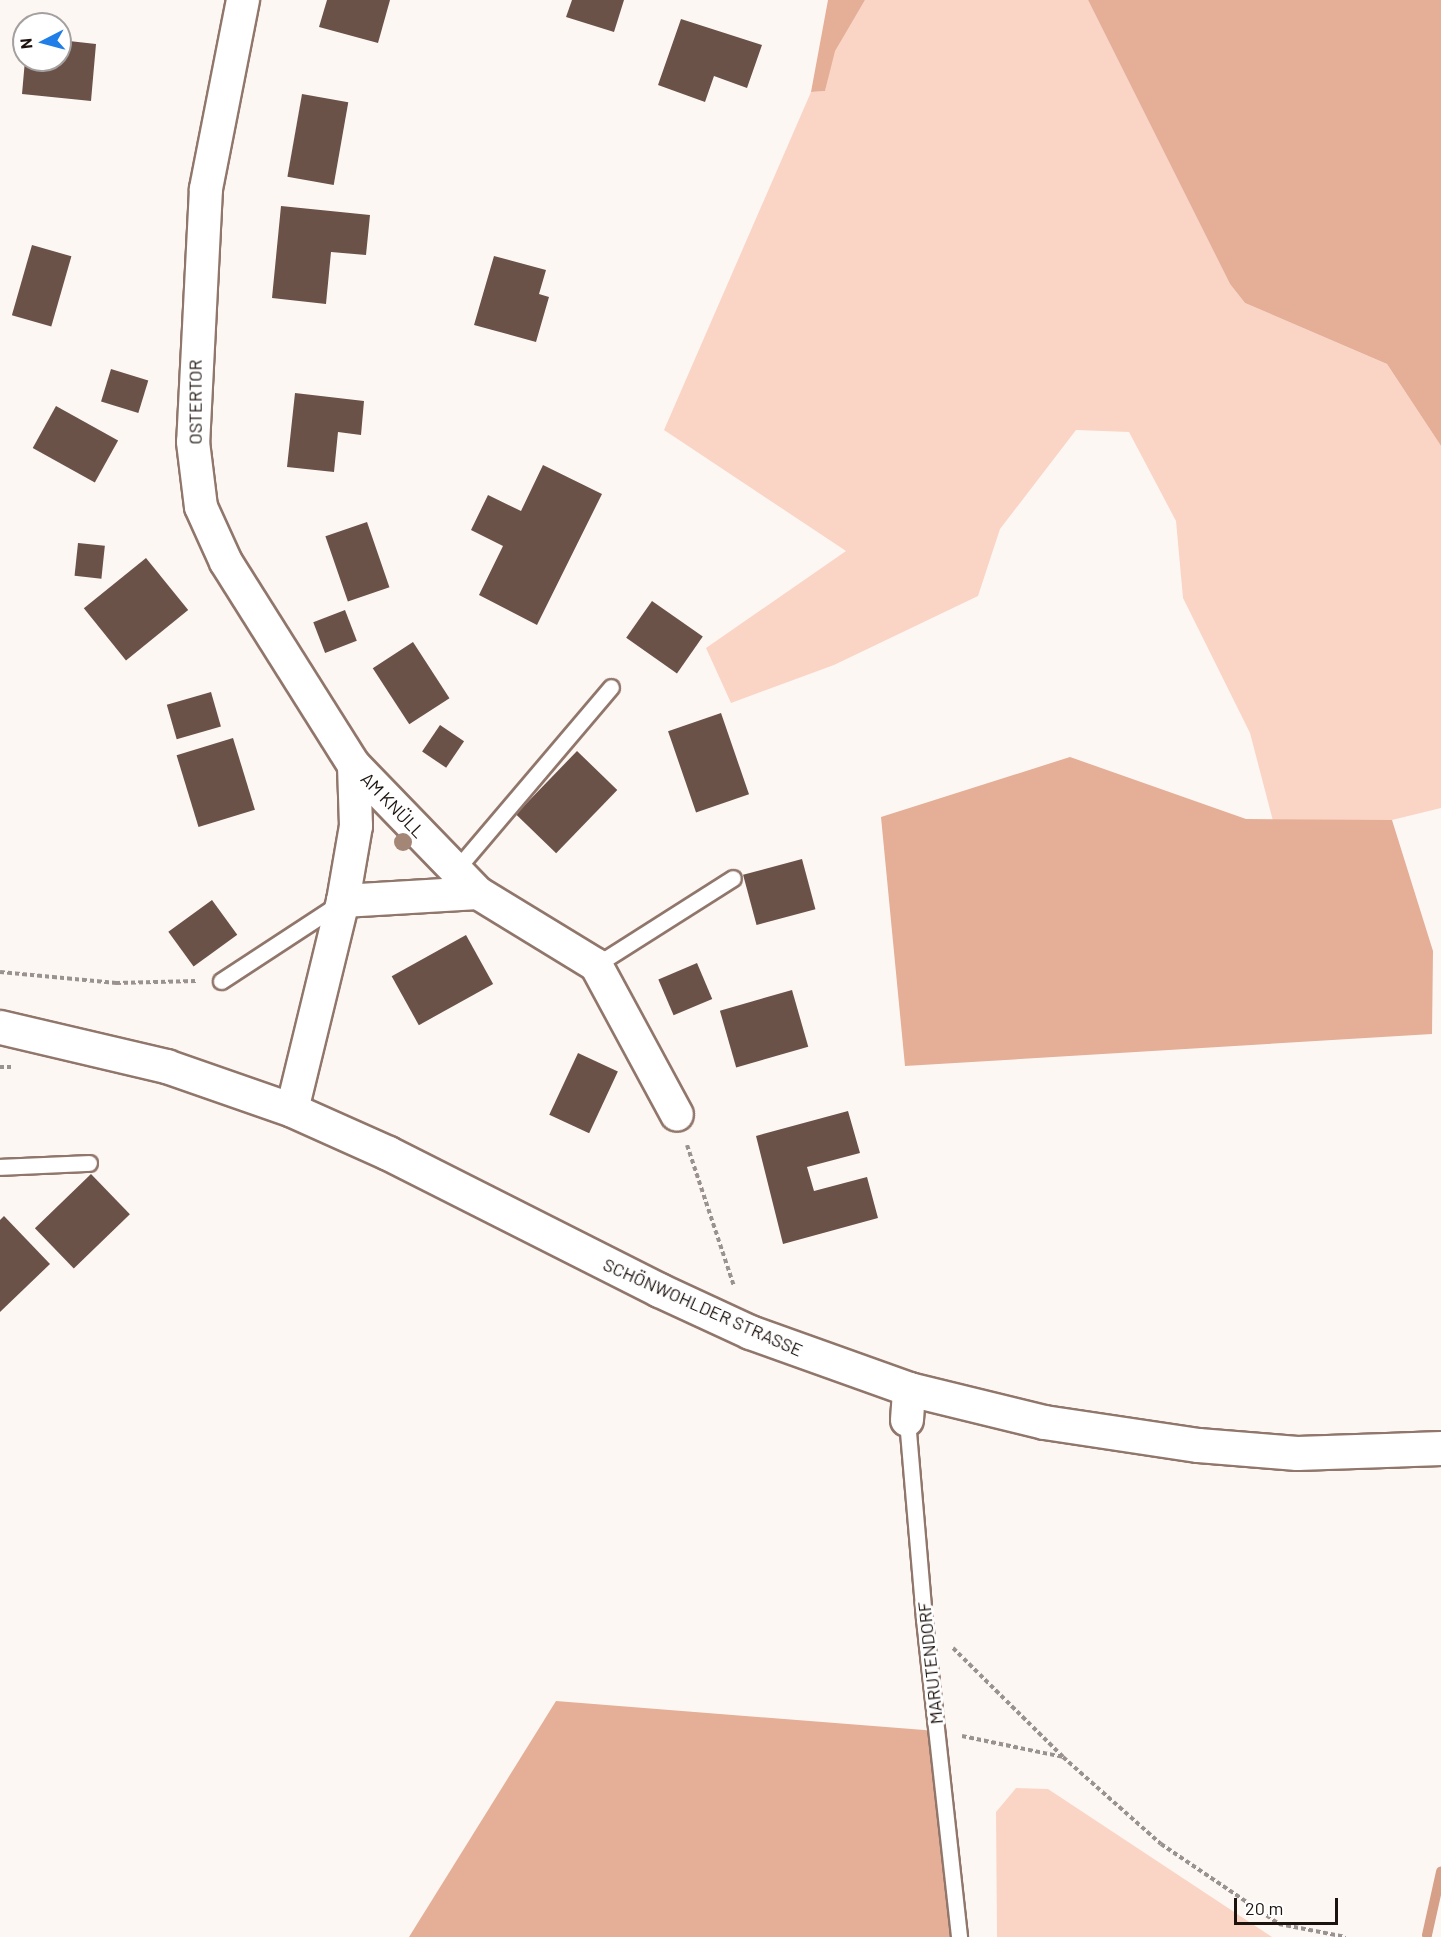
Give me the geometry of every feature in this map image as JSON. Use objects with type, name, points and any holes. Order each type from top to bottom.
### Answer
[{"type":"street","name":"OSTERTOR","points":[[243,0],[206,189],[193,442],[201,507],[226,562],[354,765]]},
{"type":"street","name":"AM KNÜLL","points":[[354,765],[478,893],[596,965]]},
{"type":"street","name":"AM KNÜLL","points":[[292,1110],[343,901],[356,826],[354,765]]},
{"type":"street","points":[[343,901],[478,893]]},
{"type":"street","points":[[596,965],[677,1115]]},
{"type":"street","name":"SCHÖNWOHLDER STRASSE","points":[[0,1027],[166,1066],[292,1110],[399,1158],[659,1290],[908,1404],[1198,1445],[1297,1453],[1441,1448]]},
{"type":"lane","points":[[455,871],[611,687]]},
{"type":"lane","points":[[596,965],[733,878]]},
{"type":"lane","points":[[221,981],[343,901]]},
{"type":"lane","points":[[0,1167],[89,1163]]},
{"type":"lane","name":"MARUTENDORF","points":[[908,1404],[924,1619],[959,1937]]},
{"type":"path","points":[[0,972],[117,983],[221,981]]},
{"type":"path","points":[[677,1115],[750,1332]]},
{"type":"path","points":[[924,1619],[1063,1757],[1161,1844],[1279,1924],[1346,1937]]},
{"type":"path","points":[[937,1731],[1063,1757]]},
{"type":"shaded area","points":[[828,0],[865,0],[835,51],[825,91],[811,92]]},
{"type":"shaded area","points":[[865,0],[1088,0],[1230,284],[1245,303],[1387,364],[1441,446],[1441,808],[1392,820],[1273,821],[1250,733],[1183,598],[1176,521],[1129,432],[1076,430],[1000,529],[978,596],[834,665],[731,703],[706,648],[846,551],[664,430],[811,92],[825,91],[834,51]]},
{"type":"shaded area","points":[[1088,0],[1441,0],[1441,446],[1387,364],[1245,303],[1230,284]]},
{"type":"shaded area","points":[[1070,757],[1246,819],[1392,820],[1433,951],[1432,1034],[905,1066],[881,817]]},
{"type":"shaded area","points":[[556,1701],[937,1731],[959,1937],[409,1937]]},
{"type":"shaded area","points":[[1016,1788],[1048,1789],[1272,1937],[997,1937],[996,1812]]},
{"type":"building","points":[[327,0],[390,0],[378,43],[319,27]]},
{"type":"building","points":[[572,0],[624,0],[614,32],[566,17]]},
{"type":"building","points":[[681,19],[762,45],[747,88],[714,76],[705,102],[658,85]]},
{"type":"building","points":[[72,41],[96,44],[91,101],[22,94],[24,72],[72,72]]},
{"type":"building","points":[[302,94],[348,102],[334,185],[287,177]]},
{"type":"building","points":[[281,206],[370,215],[366,255],[331,252],[326,304],[272,298]]},
{"type":"building","points":[[32,245],[71,256],[51,326],[12,315]]},
{"type":"building","points":[[494,256],[546,270],[539,294],[549,297],[536,342],[474,325]]},
{"type":"building","points":[[111,369],[148,380],[138,413],[101,402]]},
{"type":"building","points":[[295,393],[364,401],[361,435],[338,432],[334,472],[287,467]]},
{"type":"building","points":[[56,406],[118,440],[95,482],[33,448]]},
{"type":"building","points":[[543,465],[602,494],[537,625],[479,595],[503,546],[471,530],[488,495],[521,511]]},
{"type":"building","points":[[367,522],[389,587],[348,602],[325,536]]},
{"type":"building","points":[[78,543],[105,546],[101,579],[75,576]]},
{"type":"building","points":[[146,558],[188,610],[126,660],[84,608]]},
{"type":"building","points":[[652,601],[703,637],[677,673],[626,638]]},
{"type":"building","points":[[345,610],[357,641],[325,653],[313,622]]},
{"type":"building","points":[[413,642],[449,698],[409,724],[373,668]]},
{"type":"building","points":[[211,692],[221,727],[177,739],[167,705]]},
{"type":"building","points":[[721,713],[749,794],[696,813],[668,731]]},
{"type":"building","points":[[440,725],[464,741],[446,768],[422,752]]},
{"type":"building","points":[[233,738],[255,810],[199,827],[177,755]]},
{"type":"building","points":[[577,751],[617,790],[556,853],[516,814]]},
{"type":"building","points":[[802,859],[815,909],[757,925],[743,875]]},
{"type":"building","points":[[212,900],[237,935],[194,967],[168,932]]},
{"type":"building","points":[[466,935],[493,984],[419,1025],[392,976]]},
{"type":"building","points":[[697,963],[712,999],[674,1015],[658,979]]},
{"type":"building","points":[[792,990],[808,1047],[736,1067],[720,1011]]},
{"type":"building","points":[[578,1053],[618,1072],[589,1133],[549,1115]]},
{"type":"building","points":[[848,1111],[860,1153],[807,1167],[814,1191],[867,1177],[878,1218],[783,1244],[756,1136]]},
{"type":"building","points":[[91,1174],[130,1214],[74,1268],[35,1228]]},
{"type":"building","points":[[4,1216],[50,1264],[0,1312],[0,1220]]},
{"type":"waterway","points":[[1427,1935],[1441,1872]]}]
